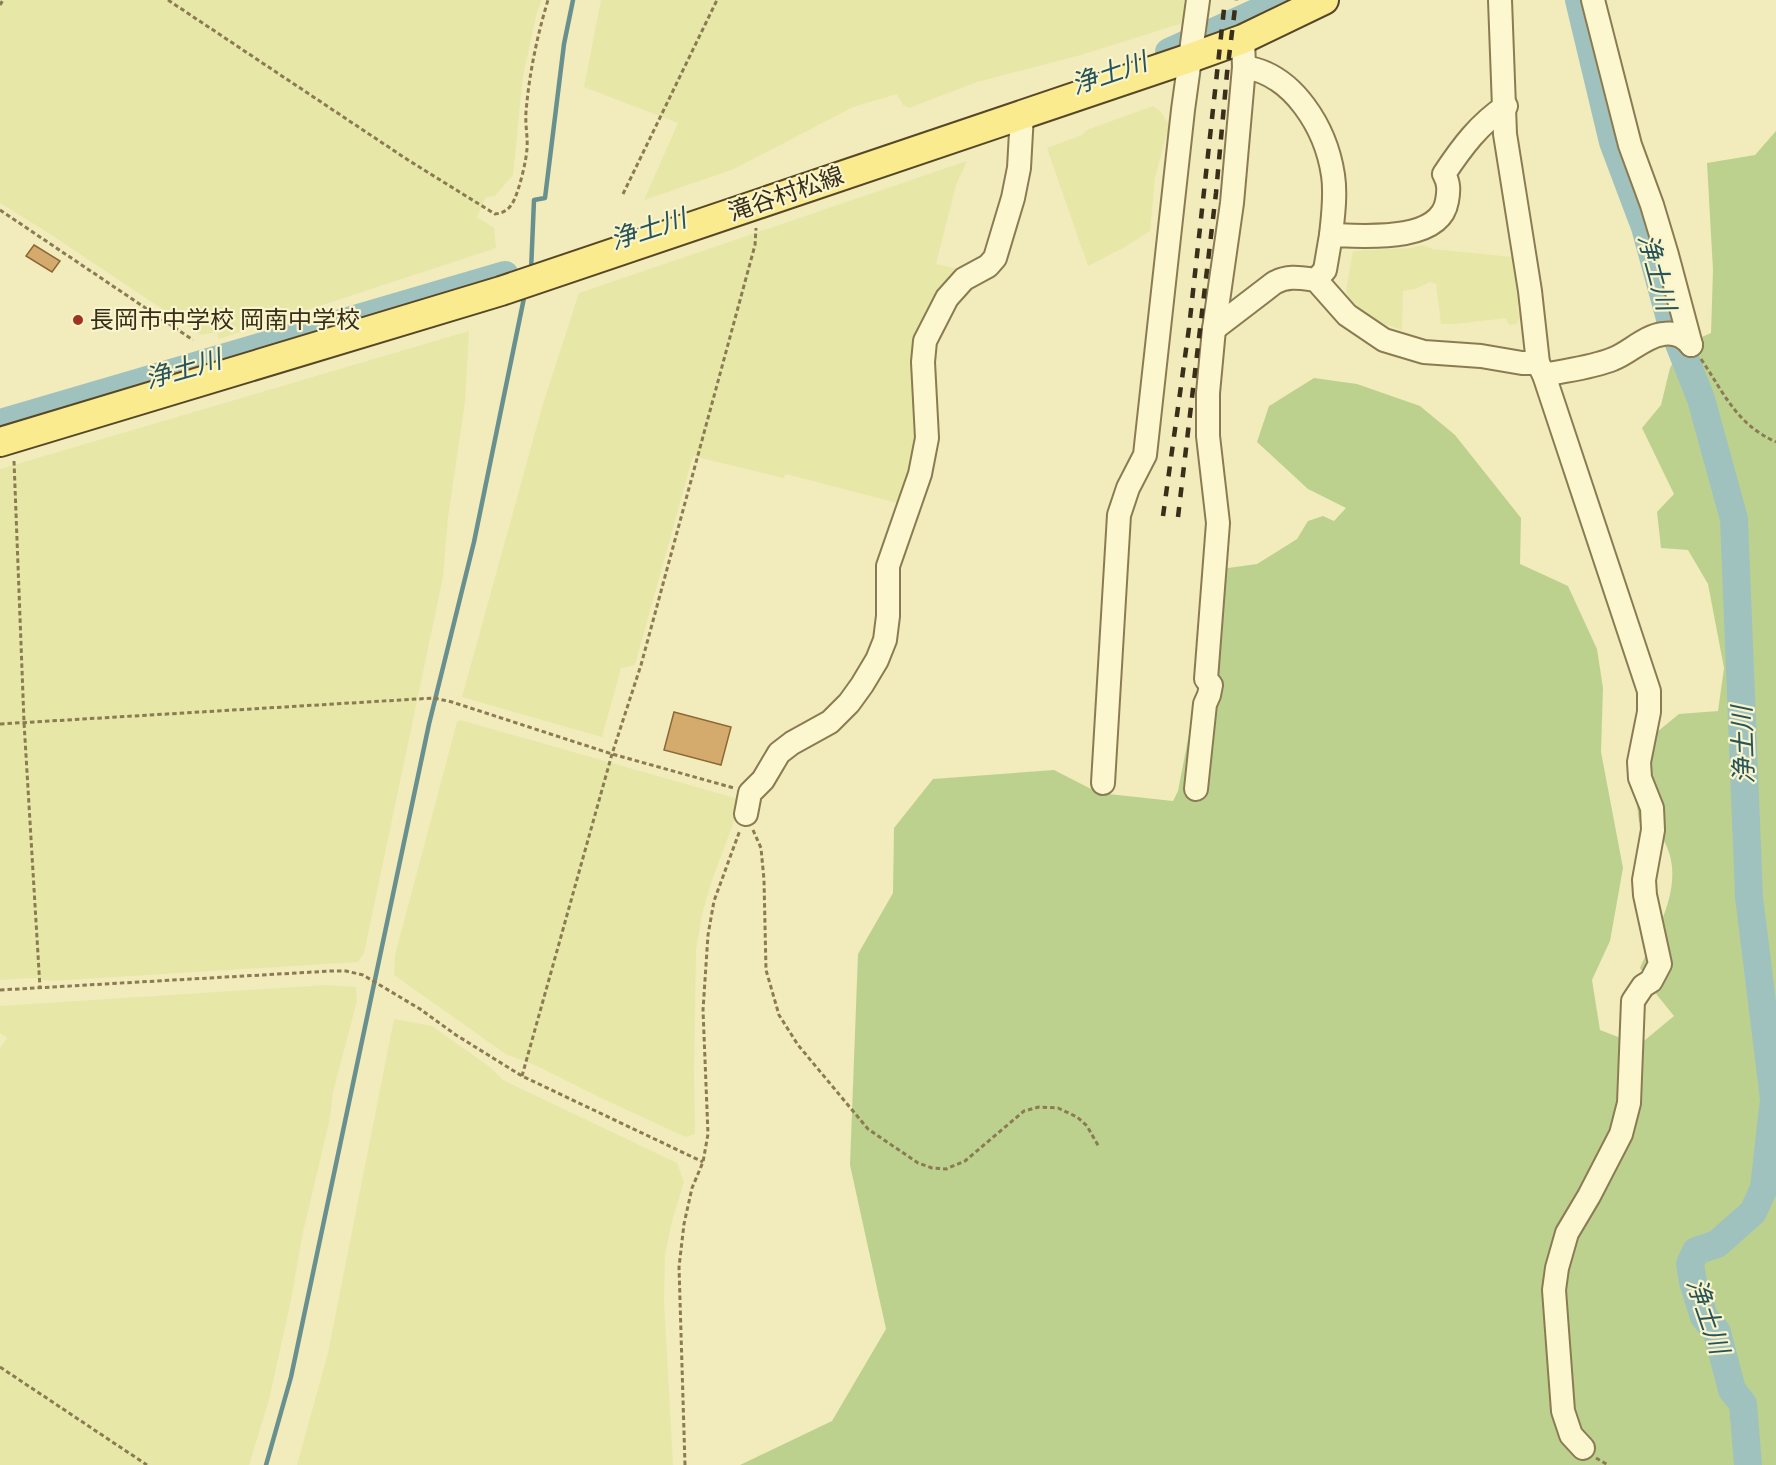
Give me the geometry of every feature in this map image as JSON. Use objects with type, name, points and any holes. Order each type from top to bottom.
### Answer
[{"type":"main road","name":"滝谷村松線","points":[[7,452],[530,281],[1190,58],[1243,39],[1324,0]]},
{"type":"street","points":[[1102,783],[1119,515],[1128,488],[1145,455],[1198,0]]},
{"type":"street","points":[[1500,0],[1506,106],[1505,135],[1541,369],[1649,691],[1649,712],[1639,762],[1640,778],[1652,808],[1653,830],[1644,880],[1645,895],[1660,964],[1651,981],[1643,986],[1633,1001],[1629,1103],[1621,1134],[1567,1233],[1557,1268],[1554,1290],[1563,1411],[1571,1435],[1583,1448]]},
{"type":"street","points":[[1593,0],[1630,146],[1668,255],[1691,345]]},
{"type":"street","points":[[1196,789],[1205,704],[1210,685],[1206,679],[1218,523],[1208,436],[1208,393],[1232,203],[1244,68],[1243,39]]},
{"type":"street","points":[[1244,68],[1258,69],[1284,86],[1304,106],[1326,146],[1334,178],[1331,235],[1325,270],[1316,280]]},
{"type":"street","points":[[1331,235],[1396,235],[1416,231],[1435,222],[1445,210],[1449,185],[1444,174],[1462,146],[1476,130],[1506,106]]},
{"type":"street","points":[[748,804],[778,753],[830,722],[849,703],[867,677],[885,640],[888,616],[888,566],[920,474],[927,438],[923,362],[925,341],[947,298],[964,279],[988,266],[995,258],[1014,198],[1019,168],[1022,114]]},
{"type":"street","points":[[1215,329],[1283,278],[1295,277],[1316,280],[1347,315],[1384,340],[1424,352],[1481,356],[1522,363],[1541,369],[1594,365],[1614,359],[1662,334],[1679,335],[1686,338],[1691,345]]},
{"type":"path","points":[[0,5],[3,0]]},
{"type":"path","points":[[168,0],[408,160],[495,214],[509,209],[515,198],[527,150],[526,114],[531,74],[540,24],[548,0]]},
{"type":"path","points":[[623,194],[717,0]]},
{"type":"path","points":[[522,1076],[612,754],[641,665],[755,245],[757,229],[748,207]]},
{"type":"path","points":[[0,210],[193,340]]},
{"type":"path","points":[[1691,345],[1734,412],[1761,435],[1776,442]]},
{"type":"path","points":[[7,452],[40,988]]},
{"type":"path","points":[[0,724],[434,698],[612,754],[748,804]]},
{"type":"path","points":[[748,804],[761,848],[766,970],[778,1015],[798,1045],[868,1129],[918,1163],[932,1168],[946,1169],[965,1161],[1024,1111],[1039,1107],[1058,1108],[1077,1117],[1087,1126],[1099,1148]]},
{"type":"path","points":[[685,1465],[679,1267],[688,1206],[692,1188],[703,1162],[708,1134],[703,1010],[708,935],[714,901],[748,804]]},
{"type":"path","points":[[0,990],[346,971],[363,975],[522,1076],[703,1162]]},
{"type":"path","points":[[0,1367],[147,1465]]},
{"type":"green space","points":[[0,0],[542,0],[537,12],[523,76],[513,175],[495,196],[486,197],[477,217],[494,228],[496,248],[219,339],[217,332],[201,335],[0,203]]},
{"type":"green space","points":[[601,0],[1188,0],[1189,21],[1081,55],[977,82],[909,108],[903,105],[897,94],[853,107],[734,169],[644,200],[678,123],[584,87]]},
{"type":"green space","points":[[1153,106],[1161,112],[1169,125],[1155,178],[1150,231],[1088,266],[1047,148],[1082,135],[1087,130]]},
{"type":"green space","points":[[1776,131],[1776,1465],[740,1465],[832,1421],[886,1329],[850,1165],[858,954],[893,893],[894,828],[933,779],[1054,770],[1099,793],[1173,801],[1178,791],[1221,569],[1257,564],[1297,539],[1308,521],[1323,516],[1334,521],[1346,508],[1308,489],[1257,442],[1269,406],[1314,378],[1357,384],[1420,406],[1455,435],[1521,518],[1520,564],[1568,586],[1597,649],[1603,688],[1601,752],[1623,868],[1610,941],[1592,980],[1600,1030],[1639,1045],[1674,1016],[1640,968],[1667,907],[1672,874],[1671,859],[1665,843],[1657,834],[1639,822],[1635,790],[1657,732],[1679,714],[1718,711],[1724,668],[1708,584],[1688,550],[1661,548],[1657,512],[1674,494],[1642,428],[1661,405],[1670,368],[1683,345],[1711,333],[1713,270],[1707,163],[1755,155]]},
{"type":"green space","points":[[967,161],[956,185],[936,264],[959,269],[915,331],[913,365],[918,428],[915,451],[901,504],[786,474],[783,478],[693,456],[635,665],[621,668],[602,737],[462,697],[543,404],[579,293]]},
{"type":"green space","points":[[1423,245],[1432,249],[1513,257],[1519,282],[1517,287],[1520,303],[1517,307],[1520,318],[1516,324],[1509,325],[1506,318],[1441,324],[1436,284],[1430,282],[1415,289],[1403,291],[1402,330],[1367,315],[1348,297],[1346,290],[1353,251],[1411,248]]},
{"type":"green space","points":[[469,331],[465,402],[448,517],[443,577],[364,953],[358,962],[52,981],[34,978],[0,980],[0,469]]},
{"type":"green space","points":[[460,720],[742,800],[711,883],[696,950],[695,1134],[685,1137],[533,1064],[507,1055],[394,975],[395,955],[457,722]]},
{"type":"green space","points":[[327,985],[356,987],[357,1001],[333,1092],[330,1118],[303,1232],[269,1400],[249,1465],[0,1465],[0,1048],[7,1038],[0,1033],[0,1006]]},
{"type":"green space","points":[[394,1019],[432,1026],[490,1067],[503,1080],[677,1163],[684,1182],[665,1255],[664,1301],[673,1465],[297,1465],[328,1353]]},
{"type":"building","points":[[34,245],[60,261],[52,272],[26,256]]},
{"type":"building","points":[[674,712],[731,727],[721,765],[664,750]]},
{"type":"waterway","points":[[531,271],[534,200],[545,198],[564,44],[573,0]]},
{"type":"waterway","name":"浄土川","points":[[1169,52],[1284,0]]},
{"type":"waterway","name":"浄土川","points":[[1579,0],[1613,142],[1645,227],[1672,326],[1701,399],[1734,519],[1749,897],[1774,1099],[1764,1188],[1753,1212],[1717,1244],[1696,1251],[1690,1264],[1704,1317],[1717,1332],[1732,1390],[1743,1404],[1748,1465]]},
{"type":"waterway","name":"浄土川","points":[[0,423],[505,275]]},
{"type":"waterway","points":[[266,1465],[291,1377],[429,724],[474,542],[525,293]]},
{"type":"railway","points":[[1163,516],[1189,328],[1225,0]]},
{"type":"railway","points":[[1178,517],[1236,0]]},
{"type":"place","name":"長岡市中学校 岡南中学校","points":[[78,320]]}]
